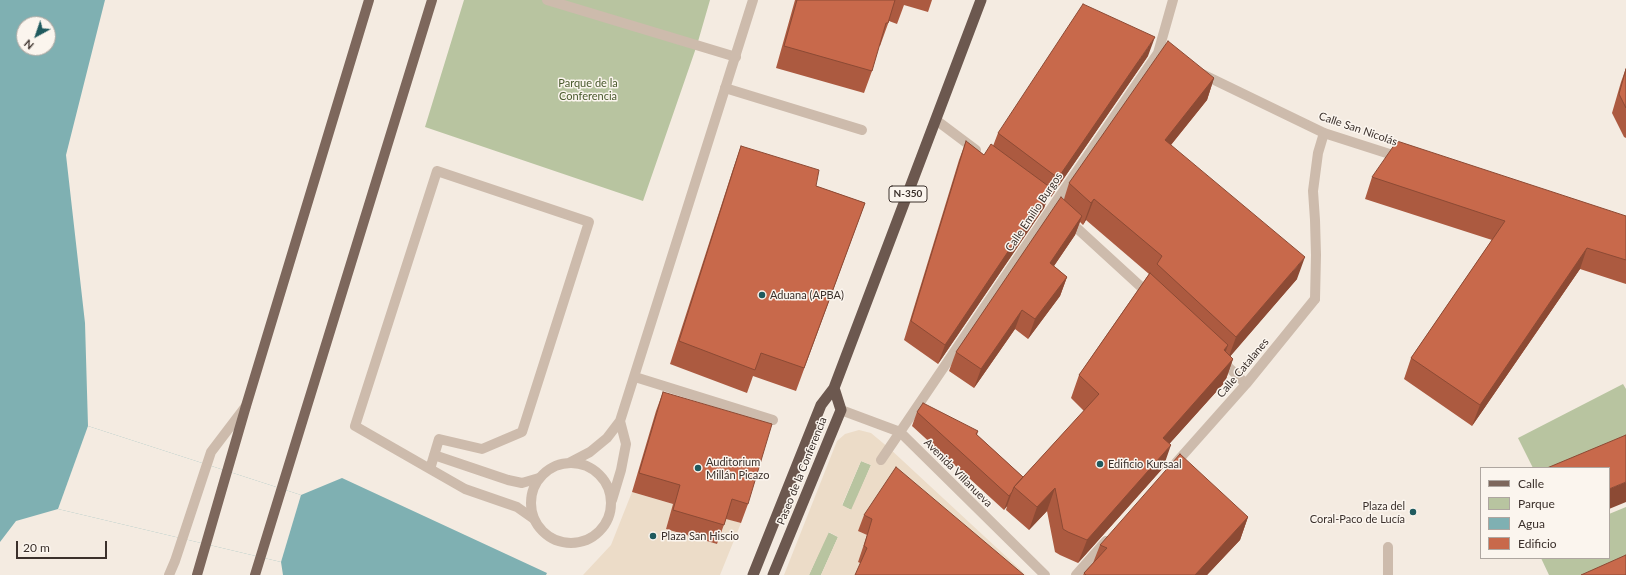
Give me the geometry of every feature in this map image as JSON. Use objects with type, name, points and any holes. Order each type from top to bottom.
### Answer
[{"type":"highway","name":"N-350","points":[[834,388],[981,0]]},
{"type":"highway","name":"Paseo de la Conferencia","points":[[773,575],[841,410],[834,388]]},
{"type":"highway","name":"Paseo de la Conferencia","points":[[753,575],[821,405],[834,388]]},
{"type":"main road","points":[[197,575],[246,406],[369,0]]},
{"type":"main road","points":[[255,575],[432,0]]},
{"type":"street","points":[[547,0],[736,57]]},
{"type":"street","points":[[569,463],[590,452],[607,438],[620,421],[753,0]]},
{"type":"street","name":"Calle Emilio Burgos","points":[[881,460],[1050,203],[1162,54],[1174,0]]},
{"type":"street","name":"Calle San Nicolás","points":[[1193,69],[1324,133],[1415,162]]},
{"type":"street","points":[[725,88],[862,130]]},
{"type":"street","points":[[936,120],[985,156]]},
{"type":"street","name":"Calle Catalanes","points":[[1166,474],[1246,384],[1315,299],[1316,220],[1313,191],[1318,154],[1324,133]]},
{"type":"street","points":[[430,470],[439,439],[482,449],[522,432],[589,222],[437,171],[355,426],[430,470],[465,489],[517,507],[534,519],[542,530],[553,539],[566,543],[580,542],[594,537],[604,527],[610,515],[626,444],[620,421]]},
{"type":"street","points":[[1050,203],[1158,303]]},
{"type":"street","points":[[1211,352],[1246,384]]},
{"type":"street","points":[[635,377],[773,420]]},
{"type":"street","points":[[169,575],[176,561],[211,452],[246,406]]},
{"type":"street","name":"Avenida Villanueva","points":[[841,410],[900,432],[1045,575]]},
{"type":"street","points":[[434,455],[508,480],[522,483],[539,478]]},
{"type":"street","points":[[534,519],[531,505],[532,491],[539,478],[549,469],[562,463],[576,462],[590,467],[601,475],[609,487],[612,501]]},
{"type":"street","points":[[1076,575],[1113,533]]},
{"type":"street","points":[[1388,547],[1388,575]]},
{"type":"green space","name":"Parque de la Conferencia","points":[[464,0],[710,0],[697,45],[643,201],[425,127]]},
{"type":"green space","points":[[1623,384],[1626,389],[1626,440],[1574,467],[1532,467],[1518,438]]},
{"type":"green space","points":[[861,461],[871,465],[852,510],[842,506]]},
{"type":"green space","points":[[1626,507],[1626,569],[1613,575],[1549,575],[1541,559],[1610,559],[1610,514]]},
{"type":"green space","points":[[828,532],[838,537],[821,575],[809,575]]},
{"type":"shaded area","points":[[859,430],[871,433],[1026,575],[999,575],[858,531],[867,535],[858,562],[867,567],[864,575],[821,575],[838,537],[829,532],[809,575],[784,575],[837,441],[845,434]],"holes":[[[861,461],[871,465],[851,510],[842,505]]]},
{"type":"shaded area","name":"Plaza San Hiscio","points":[[632,492],[673,504],[666,529],[717,544],[725,518],[741,523],[720,575],[583,575],[611,545]]},
{"type":"water","points":[[0,0],[105,0],[66,155],[85,323],[88,426],[301,495],[342,478],[547,573],[546,575],[283,575],[281,562],[58,509],[16,521],[0,542]]},
{"type":"pier","points":[[88,426],[301,495],[281,562],[58,509]]},
{"type":"building","points":[[797,0],[895,0],[888,23],[886,23],[872,71],[784,46]]},
{"type":"building","points":[[1083,4],[1155,37],[1058,178],[998,133]]},
{"type":"building","points":[[1168,41],[1214,78],[1165,140],[1305,257],[1236,337],[1157,264],[1162,256],[1094,199],[1091,203],[1069,183]]},
{"type":"building","points":[[1626,69],[1626,108],[1619,94]]},
{"type":"building","points":[[966,141],[984,155],[991,144],[1051,188],[945,345],[911,321]]},
{"type":"building","points":[[1397,141],[1626,216],[1626,260],[1587,248],[1480,405],[1411,358],[1505,221],[1372,177]]},
{"type":"building","name":"Aduana (APBA)","points":[[741,146],[819,170],[816,186],[865,203],[804,368],[761,353],[755,370],[679,341]]},
{"type":"building","points":[[1061,197],[1082,216],[1050,263],[1067,277],[1035,319],[1022,310],[981,369],[956,352]]},
{"type":"building","name":"Edificio Kursaal","points":[[1150,273],[1228,345],[1224,350],[1233,359],[1163,438],[1171,445],[1087,540],[1063,529],[1055,488],[1037,507],[1014,487],[1099,394],[1079,375]]},
{"type":"building","name":"Auditorium Millán Picazo","points":[[663,392],[772,424],[748,504],[732,499],[724,525],[673,510],[680,485],[639,473]]},
{"type":"building","points":[[923,403],[978,431],[976,434],[1023,477],[1014,487],[1009,496],[917,412]]},
{"type":"building","points":[[1626,435],[1626,482],[1610,489],[1610,467],[1549,467]]},
{"type":"building","points":[[1180,454],[1248,517],[1195,575],[1086,575],[1084,573],[1107,548],[1100,545]]},
{"type":"building","points":[[896,467],[1024,575],[855,575],[867,548],[864,546],[872,519],[864,515]]},
{"type":"building","points":[[1626,555],[1626,575],[1581,575]]},
{"type":"place","name":"Aduana (APBA)","points":[[762,295]]},
{"type":"place","name":"Edificio Kursaal","points":[[1100,464]]},
{"type":"place","name":"Auditorium Millán Picazo","points":[[698,468]]},
{"type":"place","name":"Plaza del Coral-Paco de Lucía","points":[[1413,512]]},
{"type":"place","name":"Plaza San Hiscio","points":[[653,536]]}]
